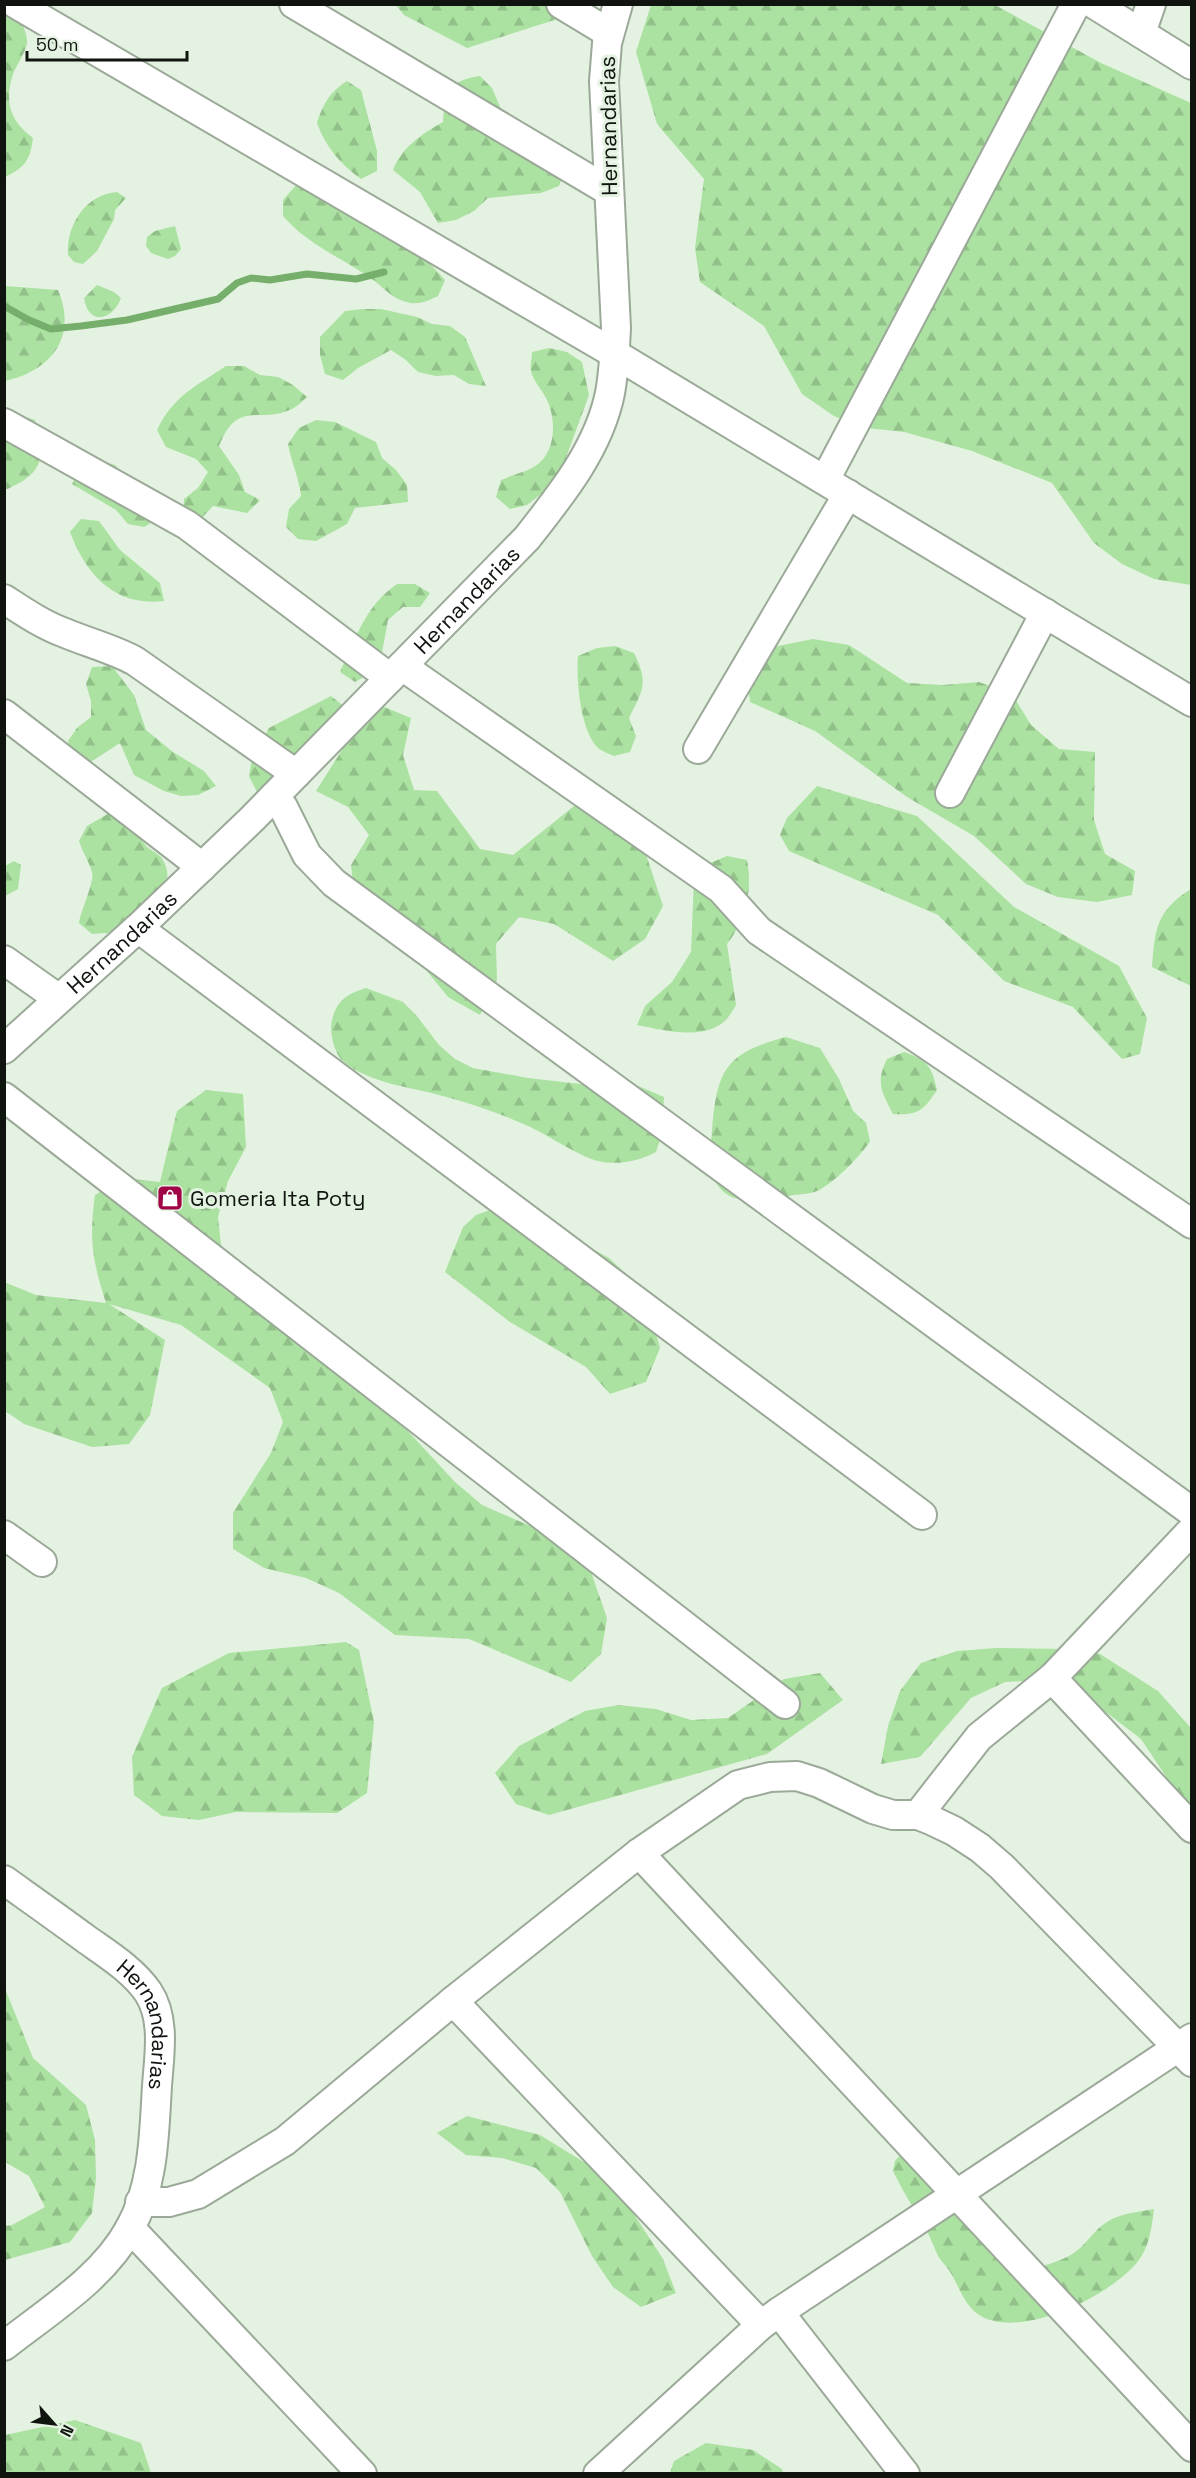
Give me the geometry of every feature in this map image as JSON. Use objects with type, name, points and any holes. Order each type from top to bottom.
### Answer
[{"type":"street","points":[[16,4],[615,354],[1191,702]]},
{"type":"street","points":[[294,4],[609,191]]},
{"type":"street","points":[[561,4],[609,33]]},
{"type":"street","name":"Hernandarias","points":[[4,1049],[138,928],[274,796],[527,537],[563,492],[601,422],[609,394],[615,354],[616,328],[604,71],[609,33],[618,4]]},
{"type":"street","points":[[698,749],[836,487],[1076,4]]},
{"type":"street","points":[[1094,4],[1191,65]]},
{"type":"street","points":[[1141,33],[1151,4]]},
{"type":"street","points":[[4,423],[188,525],[396,672],[721,889],[759,931],[1191,1224]]},
{"type":"street","points":[[4,599],[38,621],[66,634],[116,650],[135,661],[296,774]]},
{"type":"street","points":[[950,793],[1045,614]]},
{"type":"street","points":[[4,714],[202,867]]},
{"type":"street","points":[[274,796],[283,807],[308,855],[334,883],[1191,1512]]},
{"type":"street","points":[[138,928],[922,1515]]},
{"type":"street","points":[[4,960],[60,999]]},
{"type":"street","points":[[4,1097],[784,1704]]},
{"type":"street","points":[[918,1815],[979,1737],[1052,1678],[1191,1530]]},
{"type":"street","points":[[4,1535],[42,1562]]},
{"type":"street","points":[[1052,1678],[1191,1828]]},
{"type":"street","points":[[4,2346],[83,2282],[112,2254],[135,2215],[198,2194],[285,2141],[453,2001],[639,1853],[738,1785],[770,1777],[797,1776],[819,1783],[873,1809],[893,1815],[918,1815],[954,1831],[980,1848],[1002,1867],[1187,2049],[956,2193],[770,2318],[598,2474]]},
{"type":"street","points":[[639,1853],[1191,2447]]},
{"type":"street","name":"Hernandarias","points":[[4,1880],[116,1961],[148,1993],[157,2012],[160,2037],[153,2151],[135,2215]]},
{"type":"street","points":[[453,2001],[770,2318],[904,2474]]},
{"type":"street","points":[[135,2215],[362,2474]]},
{"type":"green space","points":[[396,5],[576,5],[570,15],[467,48],[404,15]]},
{"type":"green space","points":[[651,5],[995,5],[1101,63],[1191,103],[1191,585],[1154,579],[1122,564],[1094,543],[1052,483],[972,451],[904,432],[867,428],[834,416],[802,394],[764,326],[700,282],[695,248],[704,179],[657,124],[636,52]]},
{"type":"green space","points":[[14,9],[25,30],[27,43],[13,74],[9,102],[14,118],[33,138],[28,158],[22,166],[5,177],[5,14]]},
{"type":"green space","points":[[480,76],[492,88],[504,116],[531,136],[549,138],[563,160],[562,178],[559,186],[541,193],[488,198],[474,211],[456,220],[438,223],[420,192],[393,170],[407,148],[420,136],[443,122],[447,96],[455,85]]},
{"type":"green space","points":[[347,81],[361,90],[377,151],[377,171],[361,179],[334,154],[317,123],[328,99]]},
{"type":"green space","points":[[304,176],[420,253],[445,280],[438,296],[417,303],[399,299],[293,227],[283,216],[283,200]]},
{"type":"green space","points":[[117,192],[126,198],[115,210],[114,219],[97,251],[83,264],[74,262],[68,255],[68,244],[74,222],[87,205],[96,198]]},
{"type":"green space","points":[[175,226],[181,249],[175,256],[168,259],[151,253],[146,246],[147,237],[155,231]]},
{"type":"green space","points":[[97,285],[114,292],[121,298],[112,312],[101,317],[90,313],[84,298]]},
{"type":"green space","points":[[5,286],[58,290],[65,323],[62,337],[47,360],[36,369],[5,381]]},
{"type":"green space","points":[[381,309],[417,317],[432,324],[450,326],[465,337],[486,386],[469,384],[454,375],[436,376],[418,372],[391,350],[358,368],[343,380],[325,374],[320,355],[320,337],[345,311]]},
{"type":"green space","points":[[549,348],[567,352],[582,362],[589,395],[557,482],[527,505],[510,509],[496,497],[501,480],[532,468],[546,455],[550,447],[553,428],[550,408],[531,369],[532,352]]},
{"type":"green space","points":[[226,366],[244,366],[260,375],[278,377],[293,385],[307,397],[294,408],[280,413],[241,417],[226,431],[219,446],[239,475],[245,492],[260,500],[247,513],[213,506],[200,520],[183,519],[184,499],[198,488],[208,472],[196,459],[166,447],[157,430],[178,400]]},
{"type":"green space","points":[[19,415],[35,420],[41,455],[39,463],[27,478],[5,490],[5,420]]},
{"type":"green space","points":[[316,420],[335,422],[376,442],[382,458],[396,470],[407,485],[408,502],[355,508],[347,524],[316,541],[298,539],[286,527],[289,509],[301,496],[288,444],[299,428]]},
{"type":"green space","points":[[98,460],[115,465],[159,518],[144,527],[128,524],[116,510],[72,484],[80,468]]},
{"type":"green space","points":[[81,519],[99,521],[120,550],[160,583],[164,601],[147,602],[131,599],[105,585],[85,562],[70,532]]},
{"type":"green space","points":[[397,584],[415,584],[430,593],[420,607],[403,607],[388,620],[381,658],[371,673],[355,682],[340,672],[369,613],[377,602]]},
{"type":"green space","points":[[813,639],[849,645],[907,683],[943,685],[979,682],[1012,694],[1031,725],[1059,749],[1095,752],[1094,820],[1105,854],[1135,871],[1132,895],[1097,902],[1058,897],[1026,884],[974,836],[907,797],[815,731],[750,702],[746,666],[778,646]]},
{"type":"green space","points":[[615,646],[634,653],[643,679],[641,693],[629,718],[636,736],[630,752],[614,756],[597,747],[587,728],[580,703],[578,656],[597,648]]},
{"type":"green space","points":[[112,666],[134,695],[146,730],[173,752],[204,771],[216,786],[198,795],[181,796],[164,791],[134,775],[120,743],[89,763],[71,761],[68,741],[77,728],[91,717],[91,701],[86,684],[92,667]]},
{"type":"green space","points":[[331,696],[345,707],[275,785],[257,792],[249,776],[252,759],[269,728]]},
{"type":"green space","points":[[377,704],[411,718],[403,755],[414,790],[437,791],[480,849],[513,855],[594,790],[641,839],[663,906],[645,939],[613,961],[554,924],[519,917],[496,944],[497,980],[480,1015],[448,997],[426,970],[414,936],[355,901],[351,865],[369,835],[348,807],[316,791],[354,731]]},
{"type":"green space","points":[[817,786],[917,816],[1014,907],[1119,966],[1147,1018],[1140,1054],[1122,1059],[1073,1007],[1004,981],[938,915],[789,851],[780,835],[787,818]]},
{"type":"green space","points":[[118,808],[146,846],[161,857],[166,868],[165,888],[153,907],[129,931],[92,934],[79,923],[92,876],[79,841],[87,826]]},
{"type":"green space","points":[[727,856],[747,860],[749,871],[748,893],[743,915],[727,944],[736,1005],[725,1021],[705,1031],[682,1032],[637,1025],[645,1006],[672,982],[691,952],[694,877],[708,864]]},
{"type":"green space","points":[[14,861],[21,865],[18,889],[5,896],[5,866]]},
{"type":"green space","points":[[1191,889],[1191,986],[1152,967],[1156,931],[1164,913],[1179,897]]},
{"type":"green space","points":[[366,988],[403,1002],[439,1045],[455,1059],[473,1068],[528,1078],[589,1085],[629,1082],[664,1097],[662,1134],[656,1152],[626,1162],[610,1163],[594,1160],[502,1115],[453,1099],[379,1080],[355,1069],[337,1054],[331,1025],[340,1003],[348,995]]},
{"type":"green space","points":[[786,1037],[820,1048],[839,1079],[853,1111],[866,1123],[870,1141],[846,1169],[817,1191],[751,1201],[730,1196],[715,1181],[711,1169],[711,1142],[717,1092],[728,1067],[737,1058],[749,1050]]},
{"type":"green space","points":[[904,1052],[927,1065],[933,1075],[937,1090],[924,1107],[914,1113],[893,1114],[881,1087],[881,1075],[887,1059]]},
{"type":"green space","points":[[206,1090],[243,1094],[246,1147],[228,1181],[218,1217],[222,1254],[360,1365],[405,1428],[455,1482],[482,1505],[583,1549],[607,1618],[601,1654],[571,1682],[469,1639],[395,1635],[339,1593],[306,1578],[264,1568],[233,1549],[233,1513],[271,1453],[283,1422],[270,1388],[181,1325],[109,1304],[165,1340],[150,1415],[129,1444],[92,1447],[24,1424],[5,1411],[4,1282],[36,1295],[106,1303],[93,1249],[92,1225],[95,1195],[123,1178],[160,1182],[177,1111]]},
{"type":"green space","points":[[515,1201],[532,1215],[609,1258],[635,1282],[651,1315],[660,1348],[646,1382],[610,1394],[586,1367],[510,1322],[445,1272],[463,1227],[476,1215]]},
{"type":"green space","points":[[346,1642],[359,1650],[374,1722],[367,1793],[337,1813],[236,1812],[199,1820],[162,1816],[134,1795],[132,1757],[162,1688],[229,1653]]},
{"type":"green space","points":[[996,1648],[1065,1649],[1100,1654],[1158,1691],[1191,1728],[1191,1814],[1141,1739],[1107,1713],[1041,1680],[1005,1682],[971,1698],[920,1757],[881,1764],[888,1726],[900,1691],[921,1663],[957,1651]]},
{"type":"green space","points":[[820,1673],[843,1700],[767,1754],[549,1815],[516,1804],[495,1773],[519,1746],[585,1711],[619,1705],[656,1709],[691,1720],[728,1718],[784,1679]]},
{"type":"green space","points":[[5,1972],[6,1991],[33,2058],[86,2105],[95,2140],[96,2178],[92,2213],[70,2242],[5,2260],[5,2226],[12,2225],[45,2207],[29,2176],[5,2162]]},
{"type":"green space","points":[[467,2116],[540,2135],[600,2172],[624,2199],[663,2259],[676,2293],[641,2307],[613,2287],[592,2256],[560,2192],[536,2168],[502,2158],[466,2155],[437,2133]]},
{"type":"green space","points":[[901,2154],[1033,2269],[1074,2253],[1110,2220],[1126,2214],[1154,2209],[1147,2246],[1129,2271],[1110,2286],[1064,2311],[1014,2323],[992,2321],[975,2312],[940,2259],[893,2171],[895,2161]]},
{"type":"green space","points":[[75,2420],[141,2443],[151,2473],[5,2473],[5,2435]]},
{"type":"green space","points":[[706,2443],[753,2450],[782,2469],[783,2473],[670,2473],[674,2461]]},
{"type":"waterway","points":[[4,306],[51,329],[127,320],[218,299],[237,283],[251,278],[270,280],[307,274],[356,279],[384,272]]},
{"type":"place","name":"Gomeria Ita Poty","points":[[170,1198]]}]
